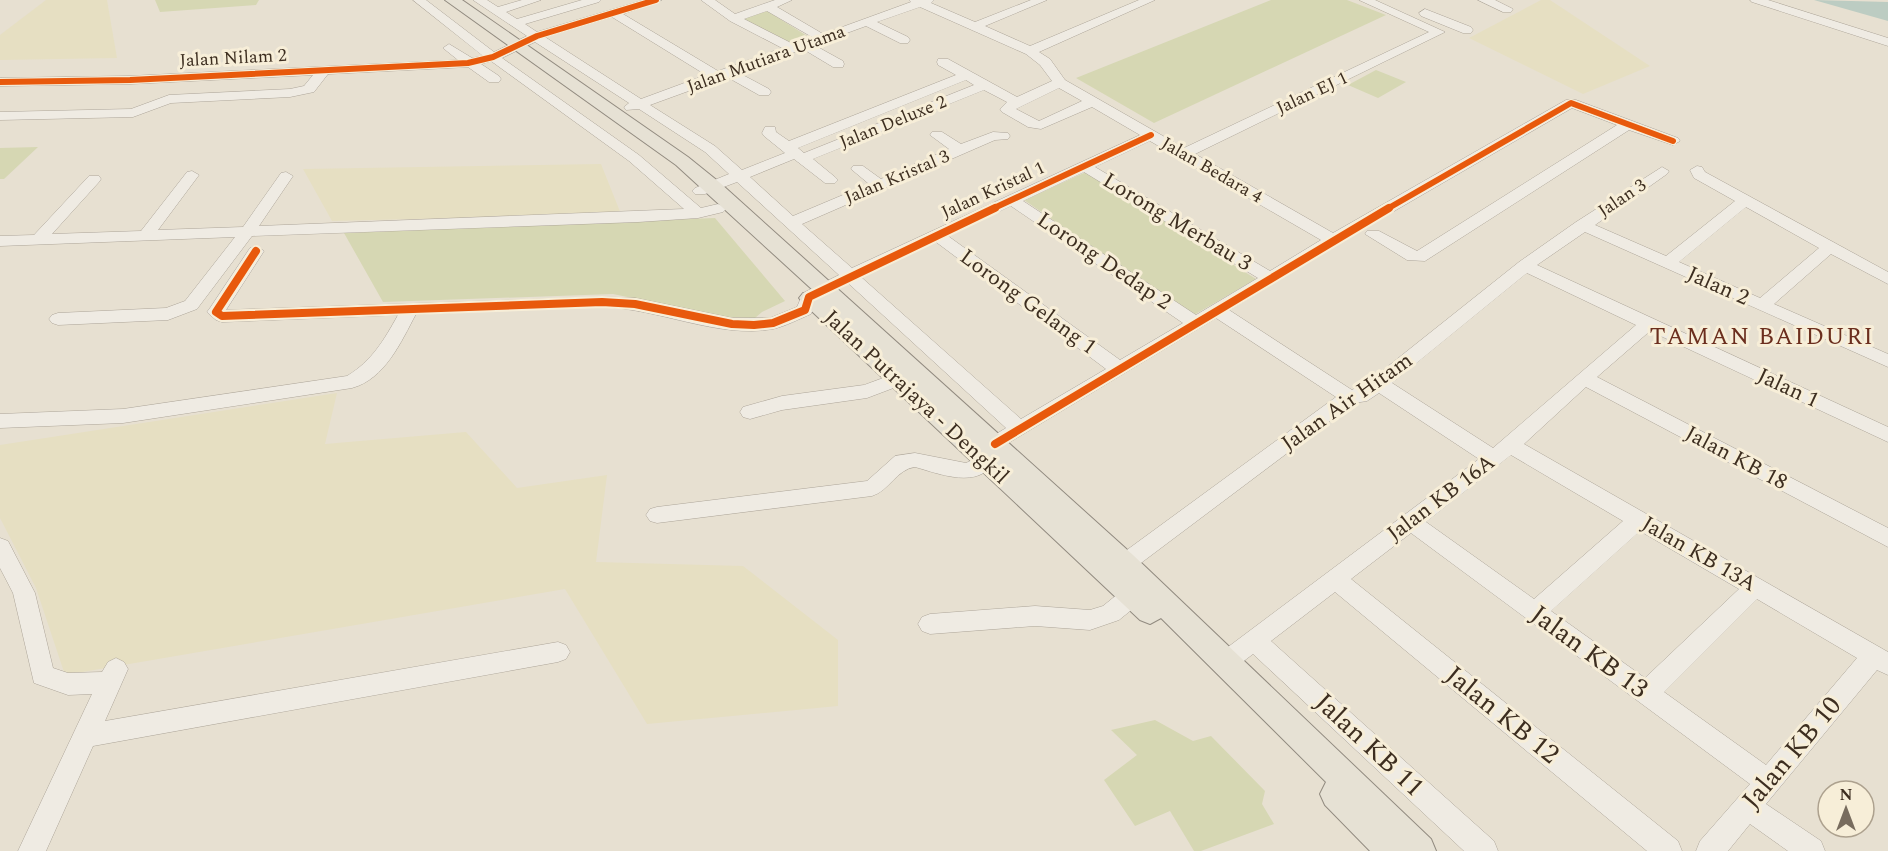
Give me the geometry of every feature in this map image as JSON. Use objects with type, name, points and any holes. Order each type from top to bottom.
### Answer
[{"type":"main road","name":"Jalan Putrajaya - Dengkil","points":[[437,0],[471,34],[650,138],[1116,569]]},
{"type":"main road","name":"Jalan Putrajaya - Dengkil","points":[[452,0],[532,78],[706,188],[718,209],[817,293],[897,379],[990,453]]},
{"type":"main road","points":[[1116,569],[1132,596],[1394,851]]},
{"type":"main road","points":[[1116,569],[1224,663],[1419,851]]},
{"type":"street","points":[[419,0],[471,34]]},
{"type":"street","points":[[479,0],[710,149],[1019,429]]},
{"type":"street","points":[[496,11],[535,0]]},
{"type":"street","points":[[517,23],[595,0]]},
{"type":"street","name":"Jalan Nilam 2","points":[[0,82],[130,80],[468,63],[504,52],[537,36],[656,0]]},
{"type":"street","points":[[708,0],[734,18],[838,64]]},
{"type":"street","points":[[734,18],[786,0]]},
{"type":"street","points":[[975,26],[1041,0]]},
{"type":"street","points":[[1030,51],[1149,0]]},
{"type":"street","name":"Jalan EJ 1","points":[[1184,154],[1439,32],[1365,0]]},
{"type":"street","points":[[1392,0],[1467,30]]},
{"type":"street","points":[[1484,0],[1506,9]]},
{"type":"street","points":[[1756,0],[1888,42]]},
{"type":"street","points":[[922,1],[1030,51],[1045,62],[1060,83],[1016,102],[1007,109],[1033,124],[1041,125],[1093,101]]},
{"type":"street","name":"Jalan Mutiara Utama","points":[[612,114],[922,1]]},
{"type":"street","points":[[767,6],[822,39]]},
{"type":"street","points":[[614,13],[658,40],[722,74],[764,92]]},
{"type":"street","points":[[867,22],[904,40]]},
{"type":"street","points":[[449,48],[494,79]]},
{"type":"street","points":[[944,62],[1016,102]]},
{"type":"street","points":[[0,116],[134,113],[169,99],[291,93],[309,89],[324,70]]},
{"type":"street","points":[[706,188],[795,153],[967,75]]},
{"type":"street","points":[[532,78],[634,158],[698,213]]},
{"type":"street","name":"Jalan Bedara 4","points":[[1060,83],[1333,240]]},
{"type":"street","name":"Jalan Deluxe 2","points":[[795,153],[985,85]]},
{"type":"street","points":[[657,515],[872,488],[902,462],[915,460],[952,470],[969,471],[1019,429],[1333,240],[1571,103],[1673,141]]},
{"type":"street","points":[[1373,234],[1419,257],[1583,150],[1629,124]]},
{"type":"street","points":[[650,138],[677,128]]},
{"type":"street","points":[[770,130],[769,133],[830,180]]},
{"type":"street","points":[[937,135],[960,150]]},
{"type":"street","name":"Jalan Kristal 1","points":[[410,309],[602,302],[635,304],[732,324],[754,325],[774,322],[805,310],[817,293],[849,276],[1151,135]]},
{"type":"street","name":"Jalan Kristal 3","points":[[792,222],[993,136],[1003,136]]},
{"type":"street","name":"Lorong Merbau 3","points":[[1084,166],[1270,278]]},
{"type":"street","points":[[858,169],[880,185]]},
{"type":"street","points":[[1697,170],[1699,175],[1744,201],[1888,279]]},
{"type":"street","name":"Jalan 3","points":[[1582,225],[1662,171]]},
{"type":"street","points":[[146,235],[192,175]]},
{"type":"street","points":[[58,319],[168,314],[191,305],[248,231],[285,176]]},
{"type":"street","points":[[38,240],[94,179]]},
{"type":"street","name":"Lorong Dedap 2","points":[[1012,200],[1196,323]]},
{"type":"street","points":[[1667,263],[1744,201]]},
{"type":"street","points":[[0,240],[698,213],[718,209]]},
{"type":"street","name":"Jalan 2","points":[[1582,225],[1887,359]]},
{"type":"street","name":"Jalan Air Hitam","points":[[1116,569],[1348,397],[1360,396],[1379,384],[1525,266],[1582,225]]},
{"type":"street","name":"Lorong Gelang 1","points":[[937,235],[1119,369]]},
{"type":"street","points":[[1762,305],[1829,248]]},
{"type":"street","points":[[256,251],[216,312],[222,316],[410,309]]},
{"type":"street","name":"Jalan 1","points":[[1525,266],[1888,435]]},
{"type":"street","points":[[0,421],[123,416],[351,382],[370,372],[379,362],[410,309]]},
{"type":"street","points":[[1216,310],[1348,397]]},
{"type":"street","name":"Jalan KB 16A","points":[[1224,663],[1502,452],[1649,323]]},
{"type":"street","name":"Jalan KB 18","points":[[1584,378],[1888,538]]},
{"type":"street","points":[[750,412],[782,403],[867,391],[897,379]]},
{"type":"street","name":"Jalan KB 13A","points":[[1379,384],[1502,452],[1639,519],[1881,660]]},
{"type":"street","points":[[1534,612],[1639,519]]},
{"type":"street","name":"Jalan KB 13","points":[[1411,522],[1768,782]]},
{"type":"street","points":[[0,547],[24,593],[44,675],[68,684],[113,676],[32,851]]},
{"type":"street","name":"Jalan KB 12","points":[[1335,579],[1668,851]]},
{"type":"street","points":[[1646,693],[1755,587]]},
{"type":"street","points":[[930,624],[1035,616],[1090,620],[1111,613],[1132,596]]},
{"type":"street","name":"Jalan KB 11","points":[[1254,640],[1484,851]]},
{"type":"street","points":[[84,736],[558,652]]},
{"type":"street","name":"Jalan KB 10","points":[[1710,851],[1768,782],[1881,660]]},
{"type":"street","points":[[1747,806],[1811,851]]},
{"type":"shaded area","points":[[46,0],[107,0],[117,58],[0,60],[0,35]]},
{"type":"shaded area","points":[[1541,0],[1550,0],[1650,66],[1583,94],[1469,38]]},
{"type":"shaded area","points":[[1814,0],[1888,2],[1888,21]]},
{"type":"shaded area","points":[[601,164],[621,214],[332,221],[303,169]]},
{"type":"shaded area","points":[[337,393],[325,444],[466,432],[517,488],[607,475],[596,562],[743,566],[838,640],[838,706],[647,724],[565,589],[65,675],[36,588],[0,518],[0,445]]},
{"type":"green space","points":[[155,0],[259,0],[256,5],[160,12]]},
{"type":"green space","points":[[1271,0],[1347,0],[1386,15],[1154,123],[1076,78]]},
{"type":"green space","points":[[764,9],[812,39],[792,46],[740,18]]},
{"type":"green space","points":[[1376,70],[1406,82],[1378,98],[1348,85]]},
{"type":"green space","points":[[38,147],[4,179],[0,179],[0,148]]},
{"type":"green space","points":[[1086,172],[1256,279],[1192,316],[1024,200]]},
{"type":"green space","points":[[715,218],[785,301],[755,318],[722,317],[613,294],[383,302],[344,233]]},
{"type":"green space","points":[[1155,720],[1193,741],[1211,736],[1265,791],[1262,804],[1274,824],[1201,851],[1194,851],[1170,811],[1135,826],[1104,780],[1137,755],[1111,730]]},
{"type":"cycle path","points":[[0,82],[130,80],[468,63],[493,57],[537,36],[656,0]]},
{"type":"cycle path","points":[[995,444],[1333,240],[1571,103],[1673,141]]},
{"type":"cycle path","points":[[256,251],[216,312],[222,316],[602,302],[635,304],[732,324],[773,323],[805,310],[809,297],[849,276],[1151,135]]},
{"type":"district","name":"TAMAN BAIDURI","points":[[1762,337]]}]
